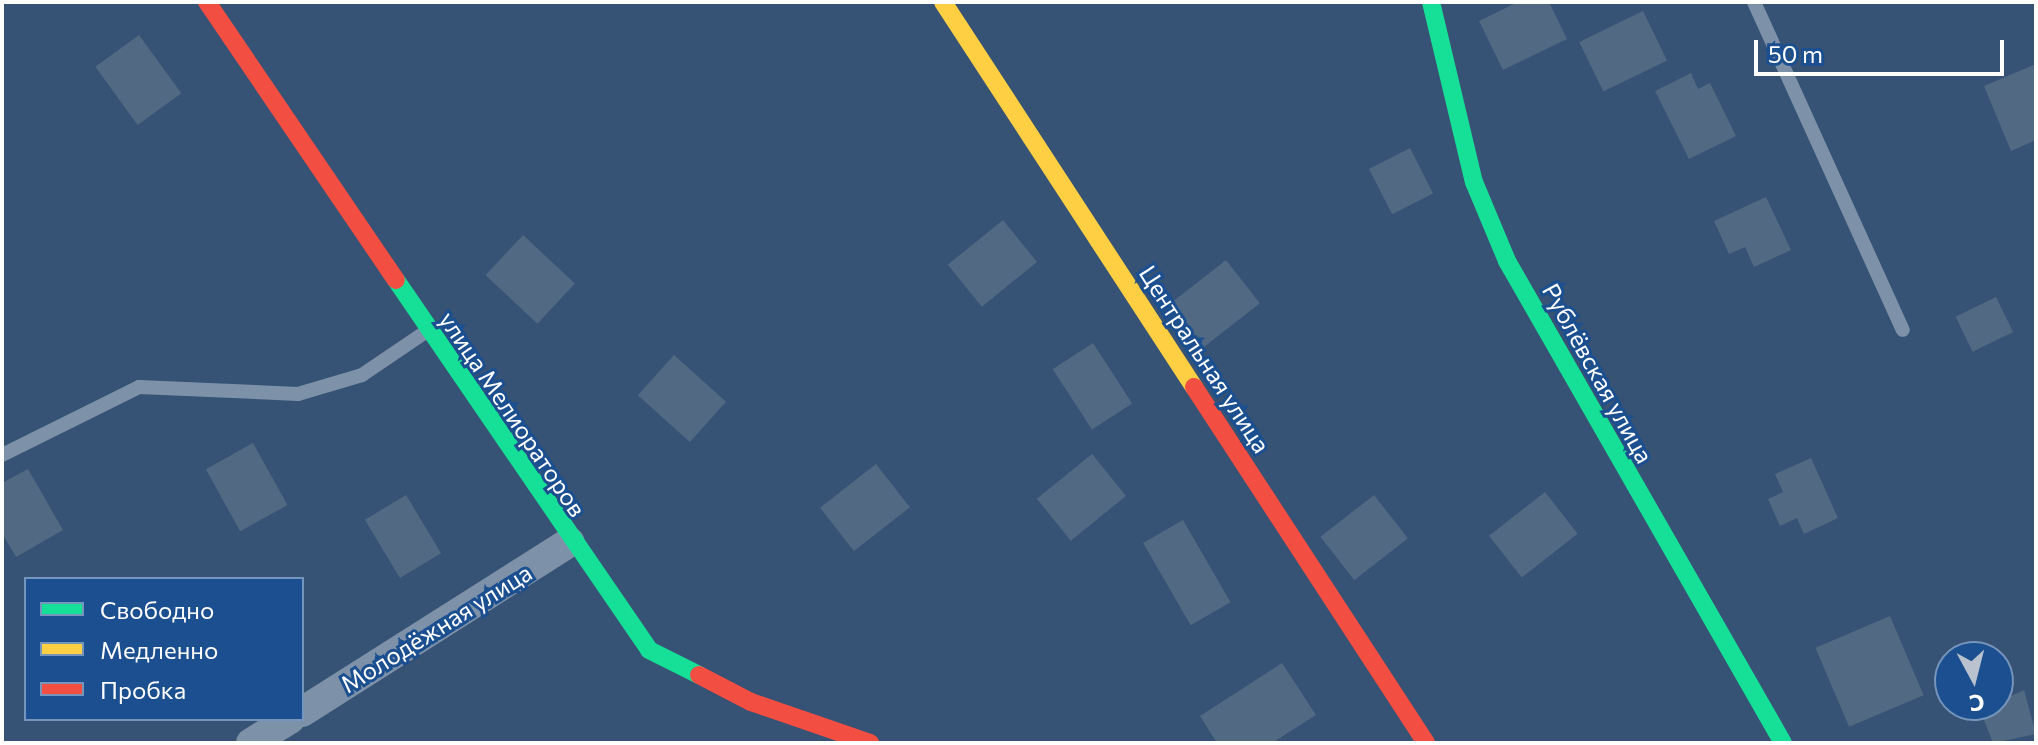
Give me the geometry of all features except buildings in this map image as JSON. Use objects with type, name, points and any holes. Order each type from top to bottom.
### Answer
[{"type":"street","name":"улица Мелиораторов","points":[[207,2],[570,542],[649,650],[751,702],[870,743]]},
{"type":"street","name":"Центральная улица","points":[[943,2],[1426,743]]},
{"type":"street","name":"Рублёвская улица","points":[[1431,2],[1474,182],[1507,261],[1783,743]]},
{"type":"street","name":"Молодёжная улица","points":[[304,711],[570,542]]},
{"type":"street","points":[[251,743],[287,721]]},
{"type":"lane","points":[[1754,2],[1903,330]]},
{"type":"lane","points":[[2,455],[139,387],[298,394],[362,375],[428,331]]},
{"type":"traffic: fast","points":[[1431,2],[1474,182],[1507,261],[1783,743]]},
{"type":"traffic: fast","points":[[396,280],[649,650],[699,675]]},
{"type":"traffic: slow","points":[[943,2],[1194,387]]},
{"type":"traffic: jam","points":[[207,2],[396,280]]},
{"type":"traffic: jam","points":[[1194,387],[1426,743]]},
{"type":"traffic: jam","points":[[699,675],[751,702],[870,743]]}]
